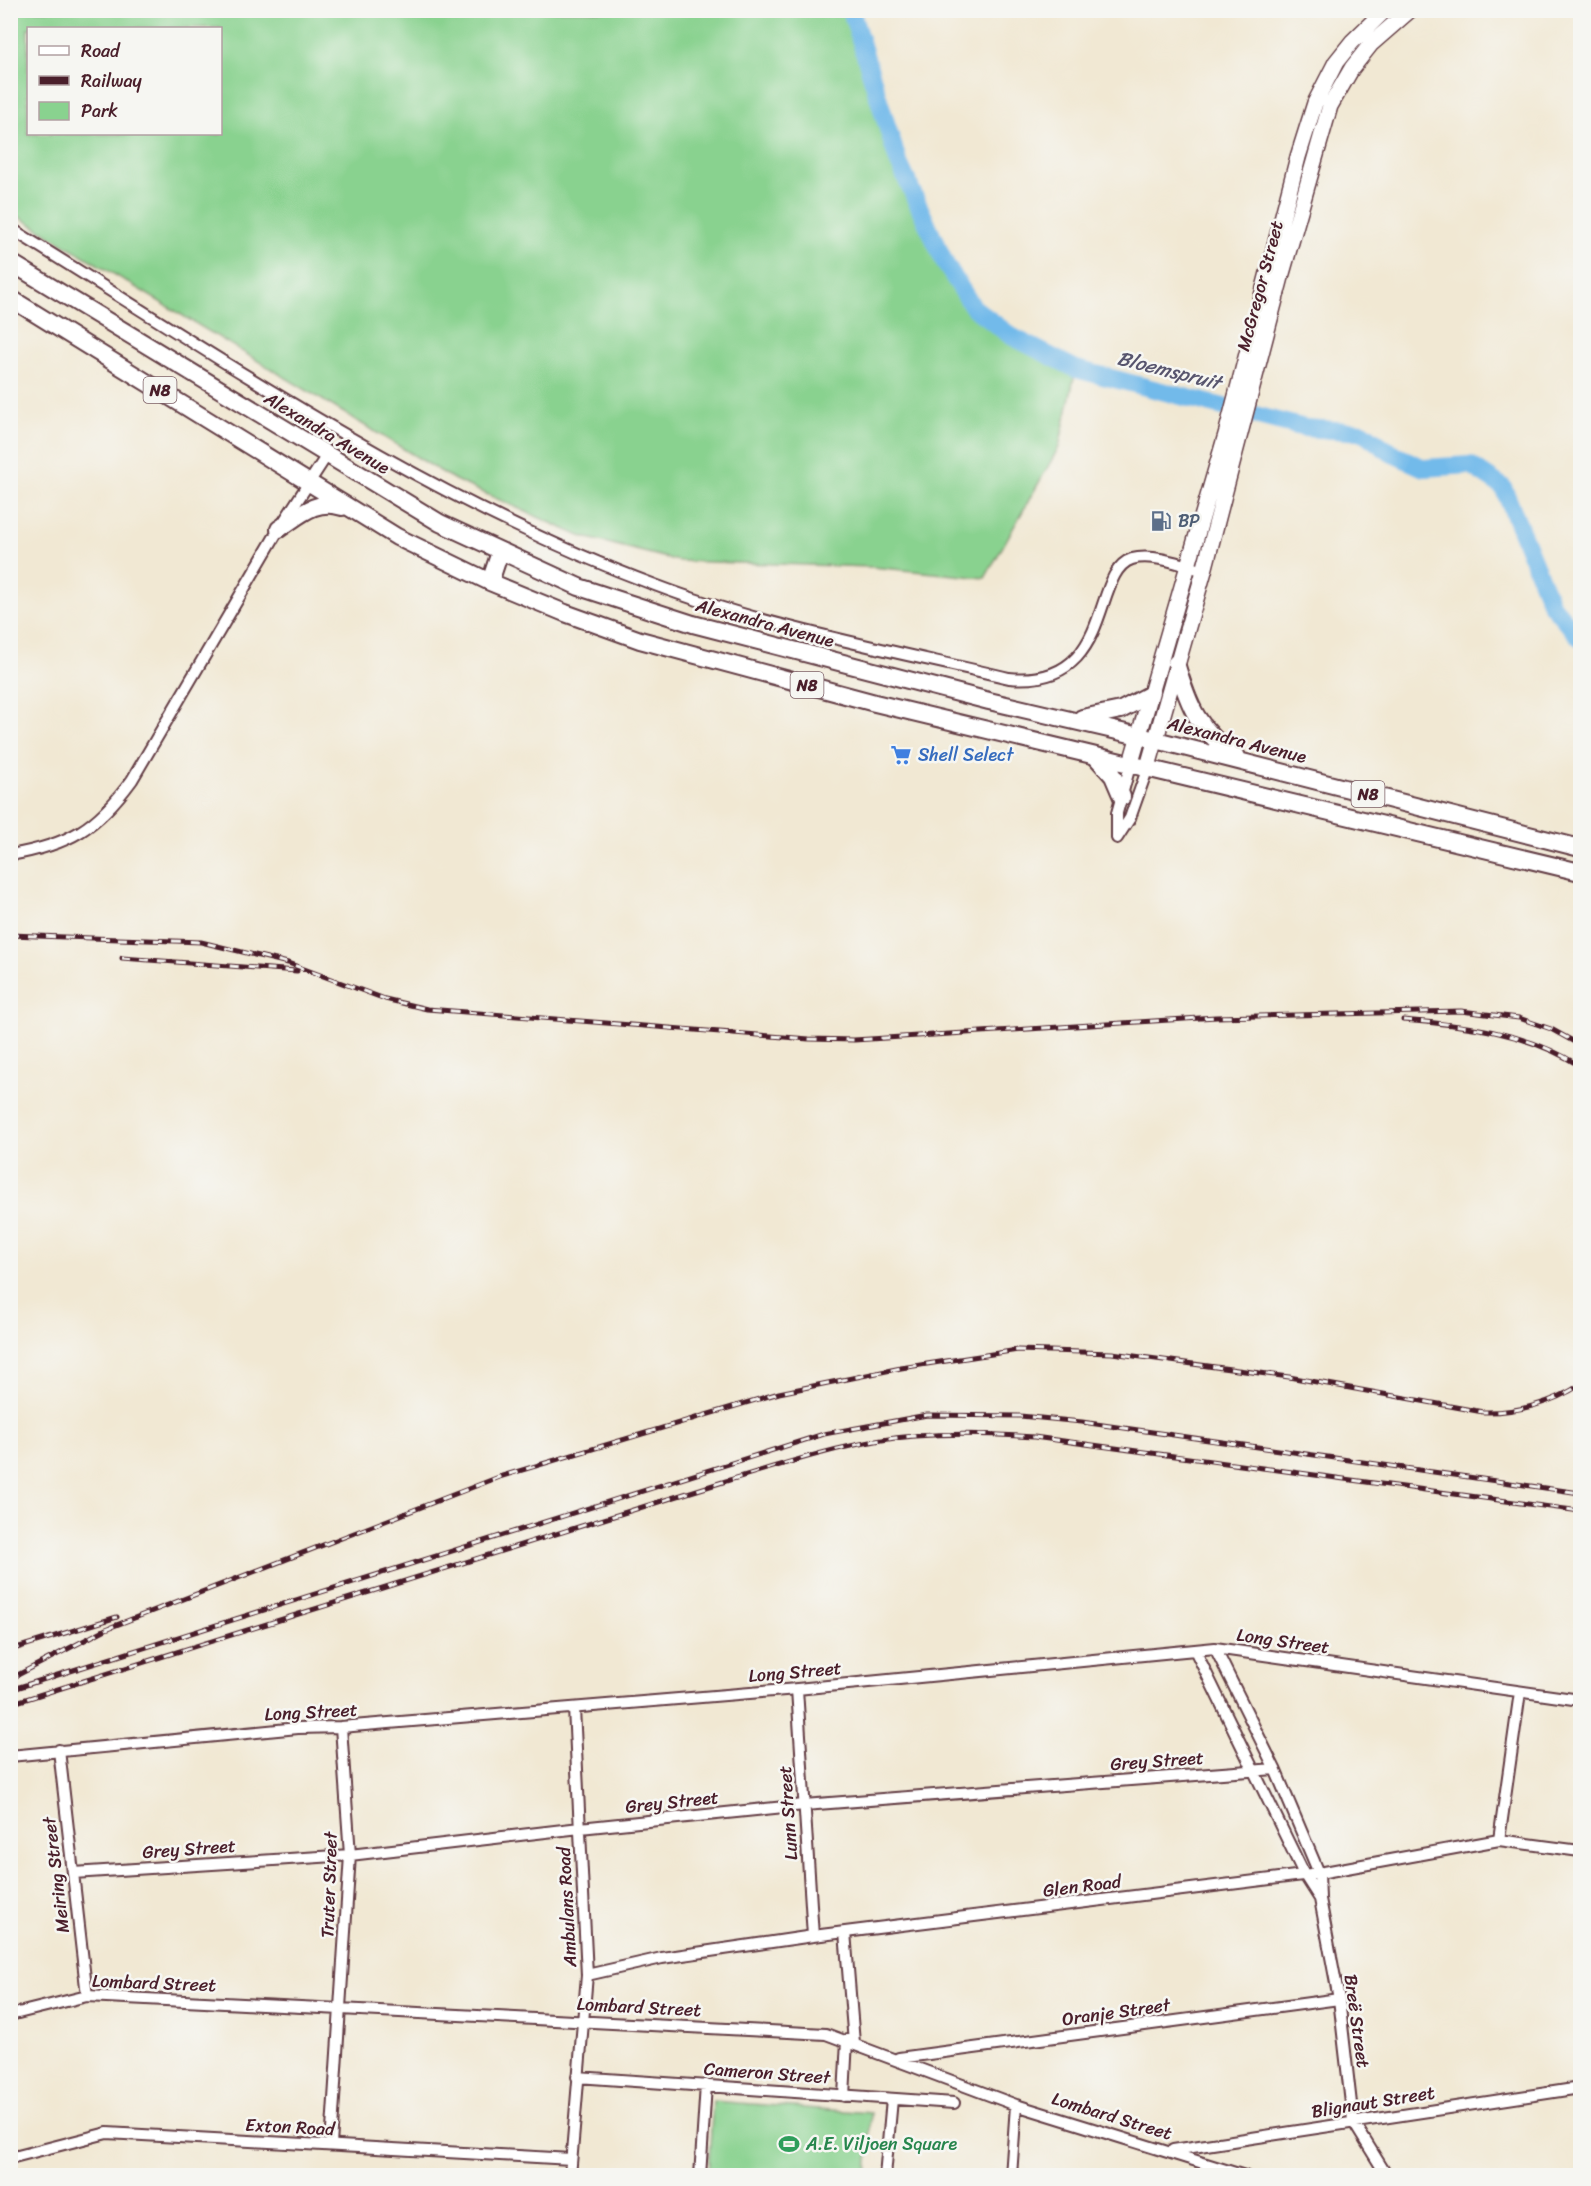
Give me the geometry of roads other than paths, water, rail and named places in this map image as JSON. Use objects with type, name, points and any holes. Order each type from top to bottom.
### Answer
[{"type":"highway","name":"Alexandra Avenue","points":[[10,262],[440,523],[579,587],[638,608],[1048,716],[1245,762],[1581,848]]},
{"type":"highway","name":"N8","points":[[10,298],[397,537],[490,582],[565,614],[639,639],[875,703],[1130,766],[1581,872]]},
{"type":"highway","points":[[279,529],[315,506],[333,504],[354,511]]},
{"type":"highway","points":[[490,582],[500,552]]},
{"type":"highway","points":[[1176,663],[1199,724],[1214,740],[1245,762]]},
{"type":"highway","points":[[1048,716],[1088,718],[1104,716],[1149,695]]},
{"type":"highway","points":[[1096,757],[1113,776],[1122,797]]},
{"type":"main road","name":"McGregor Street","points":[[1246,390],[1298,157],[1315,103],[1347,49],[1385,10]]},
{"type":"main road","name":"McGregor Street","points":[[1147,770],[1204,571],[1234,433],[1330,106],[1352,68],[1371,44],[1410,10]]},
{"type":"main road","name":"McGregor Street","points":[[1130,766],[1188,566],[1234,433]]},
{"type":"street","points":[[10,228],[335,428],[459,499],[586,558],[657,586],[757,617],[1025,680],[1056,671],[1079,653],[1097,628],[1114,574],[1125,562],[1149,558],[1204,571]]},
{"type":"street","points":[[10,855],[56,845],[78,836],[109,811],[138,771],[279,529],[327,455]]},
{"type":"street","points":[[1130,766],[1117,813],[1117,838],[1130,818],[1147,770]]},
{"type":"street","name":"Long Street","points":[[10,1756],[298,1728],[341,1727],[797,1689],[1215,1648],[1581,1700]]},
{"type":"street","name":"Breë Street","points":[[1215,1648],[1275,1769],[1319,1873],[1320,1899],[1340,1999],[1353,2121],[1387,2175]]},
{"type":"street","name":"Breë Street","points":[[1195,1650],[1256,1770],[1304,1874],[1320,1899]]},
{"type":"street","name":"Lunn Street","points":[[797,1689],[813,1936]]},
{"type":"street","points":[[1499,1840],[1520,1692]]},
{"type":"street","name":"Ambulans Road","points":[[570,2175],[586,1975],[574,1708]]},
{"type":"street","name":"Truter Street","points":[[331,2145],[350,1856],[341,1727]]},
{"type":"street","name":"Meiring Street","points":[[59,1750],[87,1995]]},
{"type":"street","name":"Grey Street","points":[[73,1874],[350,1856],[580,1828],[804,1805],[1275,1769]]},
{"type":"street","name":"Glen Road","points":[[586,1975],[662,1958],[813,1936],[1319,1873],[1499,1840],[1581,1851]]},
{"type":"street","points":[[844,2096],[850,2042],[845,1932]]},
{"type":"street","name":"Lombard Street","points":[[10,2015],[87,1995],[826,2034],[896,2058],[1016,2105],[1170,2150],[1245,2175]]},
{"type":"street","name":"Oranje Street","points":[[896,2058],[1340,1999]]},
{"type":"street","name":"Cameron Street","points":[[577,2077],[954,2103]]},
{"type":"street","points":[[700,2175],[706,2085]]},
{"type":"street","name":"Blignaut Street","points":[[1170,2150],[1581,2088]]},
{"type":"street","points":[[885,2175],[892,2098]]},
{"type":"street","points":[[1011,2175],[1016,2105]]},
{"type":"street","name":"Exton Road","points":[[10,2158],[107,2133],[571,2158]]},
{"type":"waterway","name":"Bloemspruit","points":[[851,10],[898,161],[946,265],[973,307],[1011,336],[1076,369],[1305,428],[1363,432],[1391,453],[1424,468],[1470,465],[1503,487],[1551,604],[1580,638]]},
{"type":"railway","points":[[10,935],[201,942],[288,963],[385,999],[427,1009],[809,1039],[854,1040],[1216,1017],[1461,1011],[1519,1018],[1551,1029],[1580,1045]]},
{"type":"railway","points":[[122,958],[297,971]]},
{"type":"railway","points":[[1403,1020],[1495,1032],[1539,1045],[1580,1066]]},
{"type":"railway","points":[[10,1679],[106,1629],[499,1477],[779,1393],[901,1368],[1018,1350],[1112,1353],[1289,1377],[1483,1412],[1509,1411],[1534,1406],[1580,1385]]},
{"type":"railway","points":[[10,1690],[824,1434],[927,1415],[1020,1416],[1082,1422],[1580,1493]]},
{"type":"railway","points":[[10,1704],[726,1481],[819,1454],[867,1443],[915,1436],[960,1434],[1034,1437],[1580,1511]]},
{"type":"railway","points":[[10,1650],[117,1617]]},
{"type":"place","name":"BP","points":[[1161,521]]},
{"type":"place","name":"Shell Select","points":[[901,755]]},
{"type":"place","name":"A.E. Viljoen Square","points":[[789,2144]]}]
